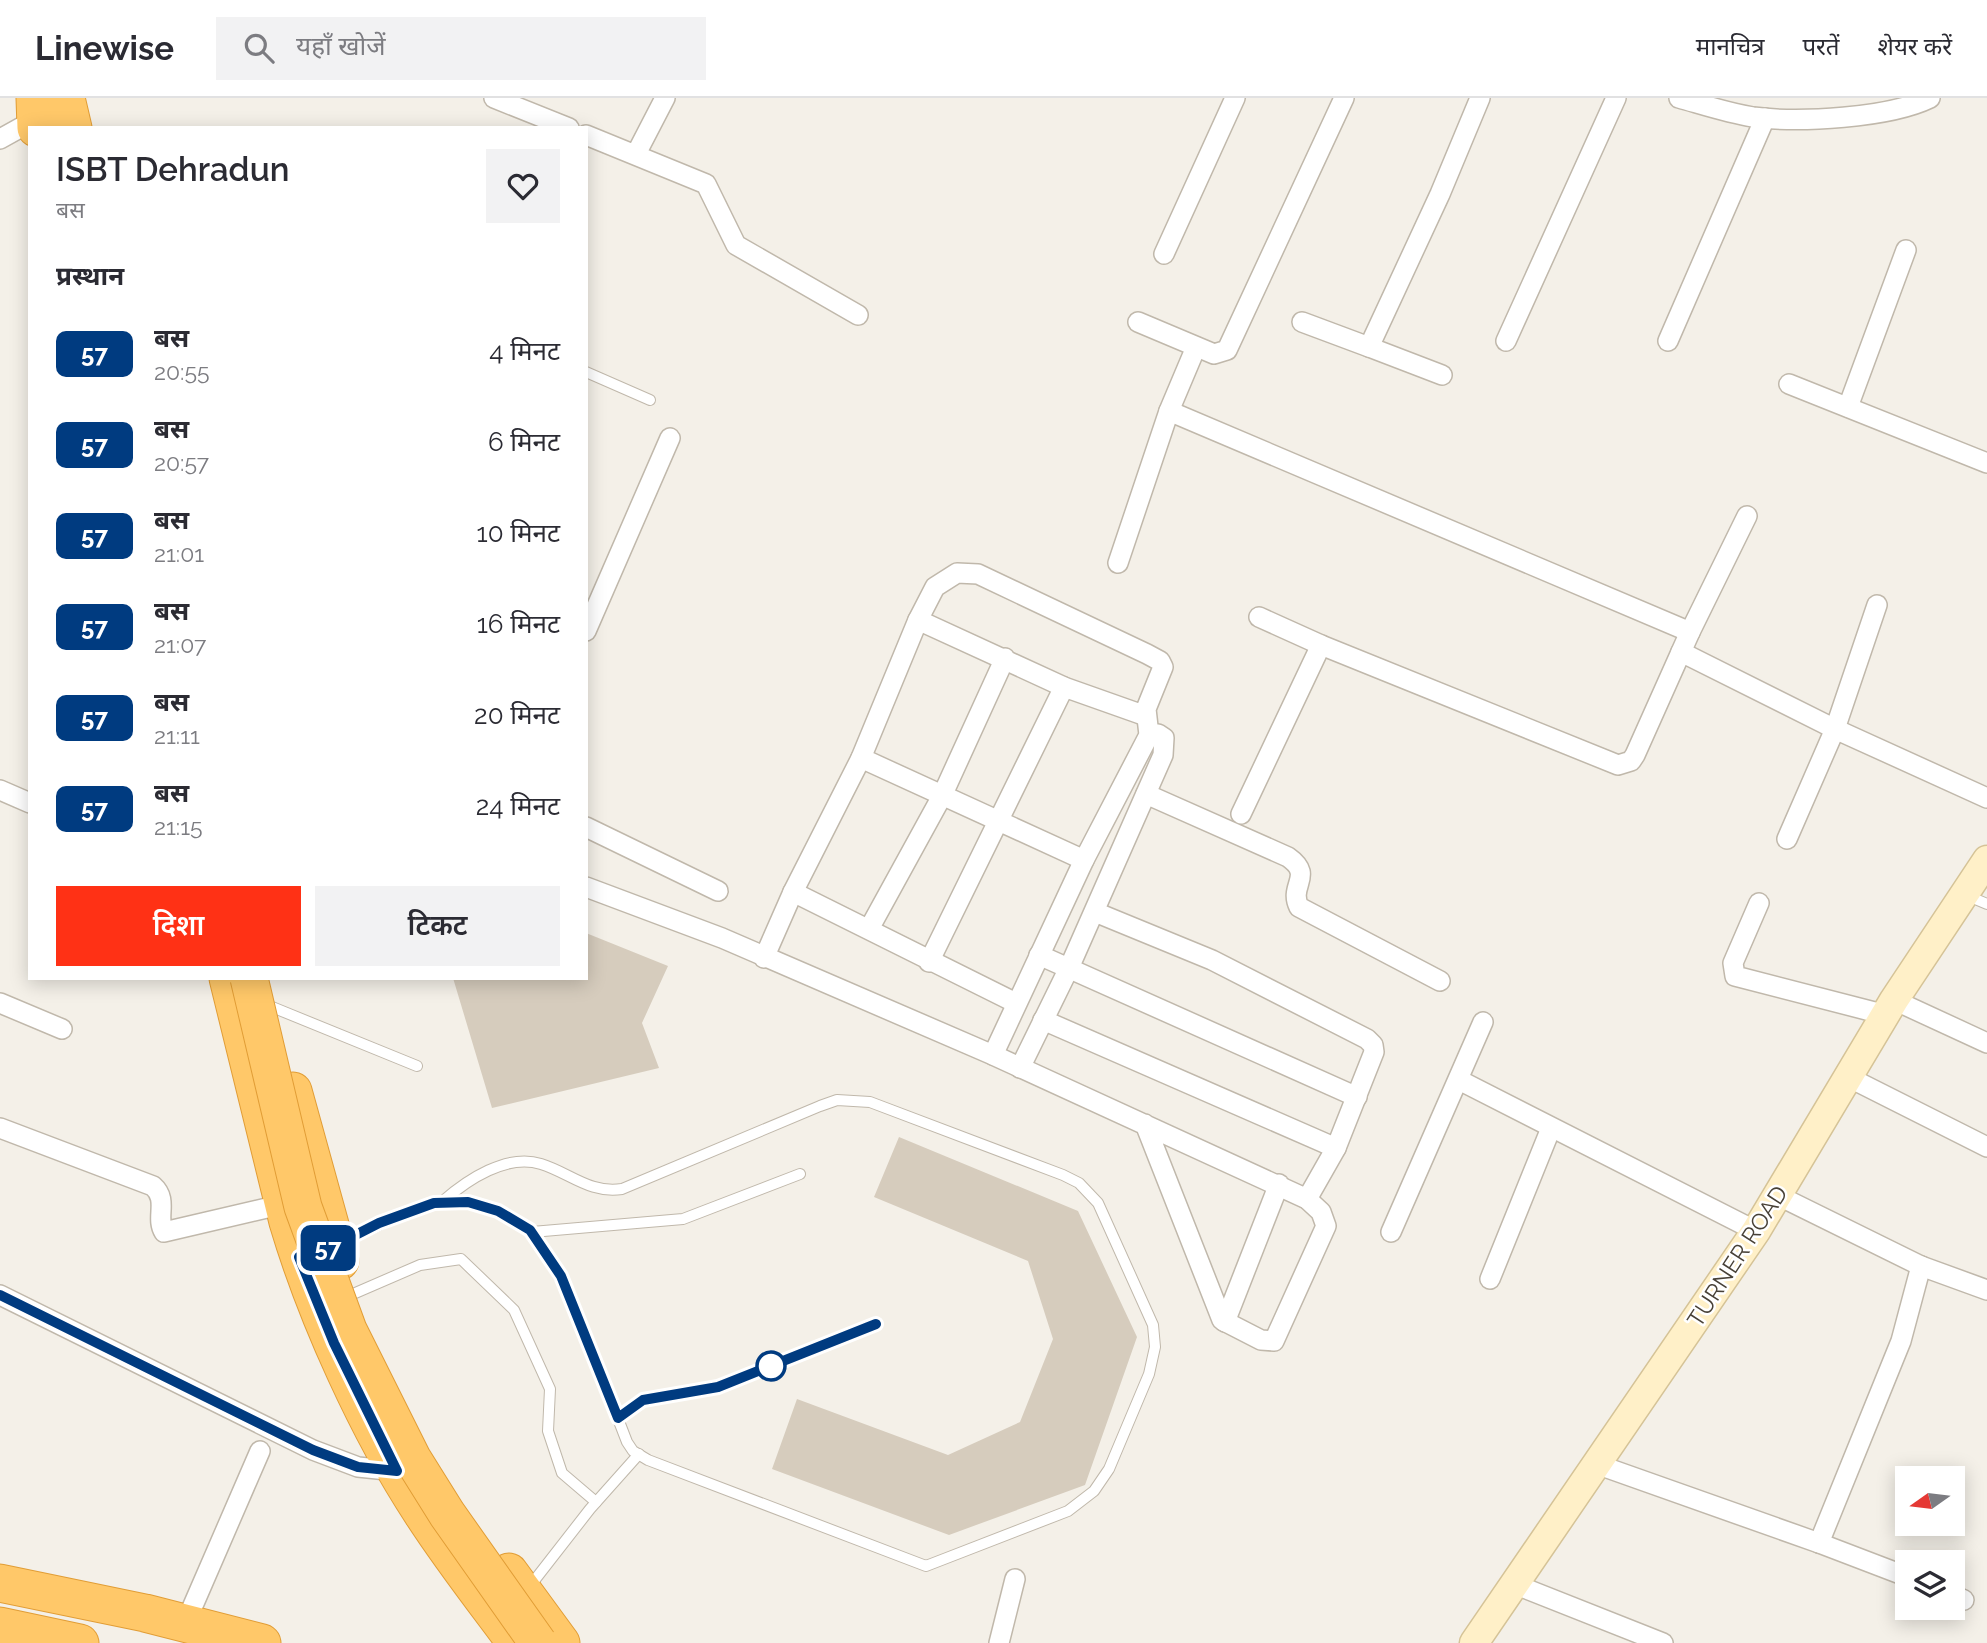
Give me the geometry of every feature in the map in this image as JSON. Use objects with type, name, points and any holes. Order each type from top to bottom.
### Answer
[{"type":"highway","points":[[66,98],[73,126]]},
{"type":"highway","points":[[228,980],[299,1257],[334,1343],[397,1471],[443,1544],[516,1643]]},
{"type":"highway","points":[[249,980],[303,1207],[348,1330],[412,1458],[447,1514],[538,1643]]},
{"type":"highway","points":[[269,993],[334,1246],[353,1294],[405,1408],[445,1482],[561,1643]]},
{"type":"highway","points":[[0,1583],[185,1633]]},
{"type":"highway","points":[[0,1604],[262,1643]]},
{"type":"highway","points":[[0,1626],[80,1643]]},
{"type":"main road","name":"TURNER ROAD","points":[[1474,1643],[1756,1231],[1890,1008],[1976,899],[1987,860]]},
{"type":"street","points":[[494,98],[519,119],[558,126]]},
{"type":"street","points":[[636,154],[665,98]]},
{"type":"street","points":[[1164,254],[1235,98]]},
{"type":"street","points":[[1138,322],[1214,354],[1227,350],[1344,98]]},
{"type":"street","points":[[1369,347],[1440,194],[1480,98]]},
{"type":"street","points":[[1506,341],[1616,98]]},
{"type":"street","points":[[1679,98],[1735,113],[1797,119],[1902,110],[1930,98]]},
{"type":"street","points":[[0,139],[44,114]]},
{"type":"street","points":[[1668,341],[1765,118]]},
{"type":"street","points":[[588,136],[706,184],[736,245],[858,315]]},
{"type":"street","points":[[1848,407],[1906,250]]},
{"type":"street","points":[[1302,322],[1442,375]]},
{"type":"street","points":[[1118,563],[1169,411],[1196,347]]},
{"type":"street","points":[[1790,384],[1987,463]]},
{"type":"street","points":[[1169,411],[1690,632]]},
{"type":"street","points":[[588,626],[670,438]]},
{"type":"street","points":[[1259,617],[1321,645],[1618,765],[1631,761],[1635,755],[1690,632],[1747,516]]},
{"type":"street","points":[[764,958],[793,891],[861,758],[918,620],[940,582],[957,573],[978,574],[1160,662],[1163,669],[1148,700],[1147,726],[993,1055]]},
{"type":"street","points":[[1787,839],[1835,729],[1877,605]]},
{"type":"street","points":[[918,620],[1147,726],[1165,741],[1163,755],[1120,855],[1020,1068]]},
{"type":"street","points":[[1241,814],[1321,645]]},
{"type":"street","points":[[1681,652],[1835,729],[1987,798]]},
{"type":"street","points":[[870,929],[942,796],[1005,658]]},
{"type":"street","points":[[929,962],[1064,687]]},
{"type":"street","points":[[861,758],[998,822],[1089,852],[1120,855]]},
{"type":"street","points":[[0,790],[28,802]]},
{"type":"street","points":[[1146,794],[1288,857],[1300,868],[1302,874],[1296,893],[1298,907],[1440,981]]},
{"type":"street","points":[[588,828],[718,891]]},
{"type":"street","points":[[588,888],[722,938],[993,1055],[1279,1184],[1307,1199],[1321,1212],[1326,1226],[1274,1341],[1267,1341],[1225,1322],[1145,1124]]},
{"type":"street","points":[[793,891],[929,962],[1016,1003]]},
{"type":"street","points":[[1759,903],[1733,963],[1735,976],[1890,1008],[1987,1043]]},
{"type":"street","points":[[1094,912],[1212,960],[1367,1039],[1373,1045],[1374,1052],[1336,1148],[1307,1199]]},
{"type":"street","points":[[1039,955],[1357,1097]]},
{"type":"street","points":[[0,1003],[62,1029]]},
{"type":"street","points":[[1043,1020],[1336,1148]]},
{"type":"street","points":[[1391,1232],[1483,1022]]},
{"type":"street","points":[[1848,1077],[1987,1147]]},
{"type":"street","points":[[1459,1080],[1756,1231]]},
{"type":"street","points":[[0,1128],[153,1186],[161,1198],[161,1227],[164,1232],[284,1204]]},
{"type":"street","points":[[1490,1279],[1551,1128]]},
{"type":"street","points":[[1225,1322],[1279,1184]]},
{"type":"street","points":[[1777,1195],[1921,1266],[1987,1290]]},
{"type":"street","points":[[1819,1543],[1901,1341],[1921,1266]]},
{"type":"street","points":[[0,1295],[313,1450],[358,1467],[397,1471]]},
{"type":"street","points":[[185,1633],[260,1451]]},
{"type":"street","points":[[1596,1464],[1895,1572]]},
{"type":"street","points":[[999,1643],[1015,1579]]},
{"type":"street","points":[[1514,1584],[1663,1643]]},
{"type":"lane","points":[[588,373],[650,400]]},
{"type":"lane","points":[[269,993],[416,1066]]},
{"type":"lane","points":[[299,1257],[334,1246],[409,1211],[443,1201],[468,1202],[498,1211],[532,1232],[569,1292],[630,1446],[639,1454],[919,1564],[935,1564],[1068,1511],[1094,1491],[1109,1469],[1149,1374],[1155,1347],[1153,1325],[1098,1203],[1079,1183],[870,1102],[837,1100],[622,1189],[591,1188],[532,1162],[513,1164],[487,1172],[460,1186],[443,1201]]},
{"type":"lane","points":[[532,1232],[683,1219],[800,1174]]},
{"type":"lane","points":[[353,1294],[420,1265],[461,1259],[514,1310],[550,1389],[548,1431],[562,1473],[596,1502]]},
{"type":"lane","points":[[618,1418],[643,1400],[718,1387],[876,1324]]},
{"type":"lane","points":[[524,1593],[596,1502],[639,1454]]},
{"type":"building","points":[[588,934],[668,966],[642,1023],[659,1068],[492,1108],[454,980],[588,980]]},
{"type":"building","points":[[899,1137],[1078,1211],[1137,1337],[1085,1485],[949,1535],[772,1469],[797,1399],[948,1455],[1020,1422],[1053,1339],[1028,1261],[874,1197]]},
{"type":"bus line","name":"57","points":[[0,1295],[344,1464],[397,1471],[372,1425],[334,1343],[299,1257],[334,1246],[379,1223],[434,1203],[468,1202],[498,1211],[530,1230],[569,1292],[618,1418],[643,1400],[718,1387],[876,1324]]}]
